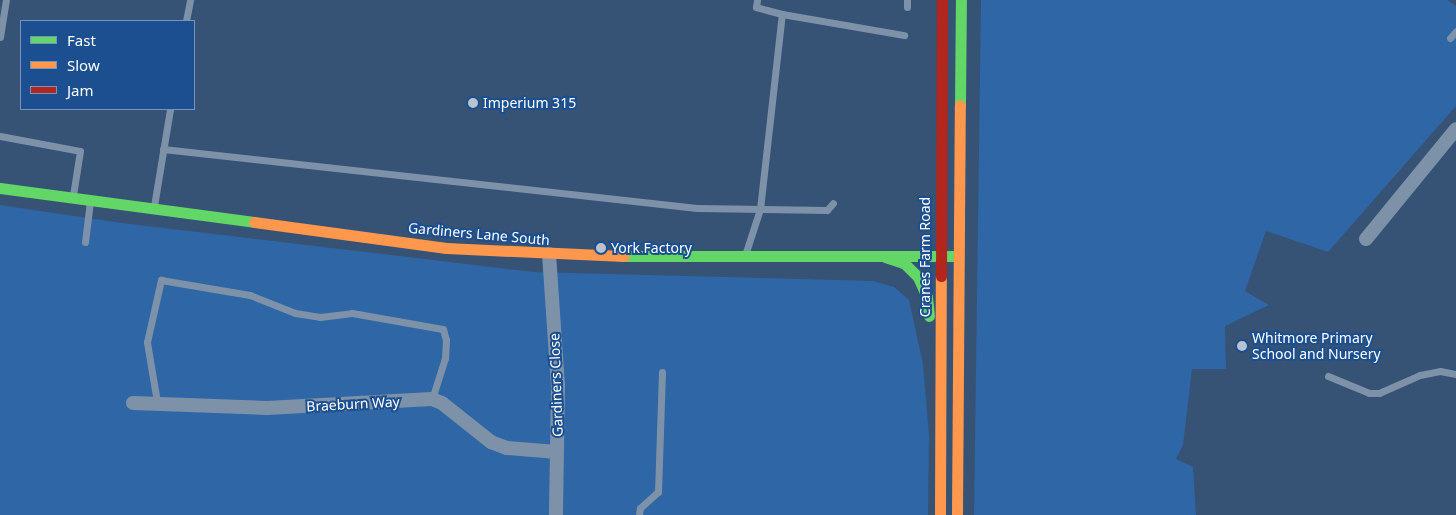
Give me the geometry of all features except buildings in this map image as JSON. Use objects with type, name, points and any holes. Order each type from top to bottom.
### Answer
[{"type":"main road","name":"Cranes Farm Road","points":[[940,515],[939,256],[942,0]]},
{"type":"main road","points":[[957,515],[961,0]]},
{"type":"main road","name":"Gardiners Lane South","points":[[0,188],[446,248],[549,254],[744,258],[958,256]]},
{"type":"main road","points":[[884,257],[904,263],[912,269],[926,291],[941,412]]},
{"type":"street","points":[[1366,239],[1456,129]]},
{"type":"street","name":"Gardiners Close","points":[[549,254],[558,385],[556,515]]},
{"type":"street","points":[[432,399],[442,403],[491,442],[506,448],[557,452]]},
{"type":"street","name":"Braeburn Way","points":[[133,402],[267,408],[432,399]]},
{"type":"lane","points":[[0,37],[6,0]]},
{"type":"lane","points":[[186,20],[190,0]]},
{"type":"lane","points":[[757,0],[756,8],[904,35]]},
{"type":"lane","points":[[744,258],[760,209],[782,14]]},
{"type":"lane","points":[[1450,38],[1456,31]]},
{"type":"lane","points":[[154,209],[170,110]]},
{"type":"lane","points":[[0,136],[80,151],[73,198]]},
{"type":"lane","points":[[163,148],[696,208],[827,210],[833,203]]},
{"type":"lane","points":[[85,242],[90,200]]},
{"type":"lane","points":[[157,402],[147,342],[162,280],[250,295],[296,313],[320,317],[352,313],[442,329],[446,340],[445,358],[432,399]]},
{"type":"lane","points":[[1328,376],[1369,393],[1379,393],[1420,375],[1440,371],[1456,374]]},
{"type":"lane","points":[[639,515],[640,508],[658,492],[662,372]]},
{"type":"shaded area","points":[[981,0],[1447,0],[1456,6],[1456,106],[1328,252],[1266,231],[1245,291],[1269,305],[1225,326],[1226,369],[1192,369],[1183,445],[1176,459],[1193,467],[1196,515],[974,515]]},
{"type":"shaded area","points":[[0,205],[122,223],[534,272],[873,281],[894,287],[909,300],[923,364],[929,436],[928,515],[0,515]]},
{"type":"traffic: fast","points":[[960,105],[961,0]]},
{"type":"traffic: fast","points":[[0,188],[254,222]]},
{"type":"traffic: fast","points":[[624,256],[956,256]]},
{"type":"traffic: fast","points":[[885,257],[904,263],[918,277],[927,297],[929,316]]},
{"type":"traffic: slow","points":[[957,515],[960,105]]},
{"type":"traffic: slow","points":[[254,222],[446,248],[624,256]]},
{"type":"traffic: slow","points":[[940,515],[941,276]]},
{"type":"traffic: jam","points":[[941,276],[942,0]]},
{"type":"place","name":"Imperium 315","points":[[473,103]]},
{"type":"place","name":"York Factory","points":[[601,248]]},
{"type":"place","name":"Whitmore Primary School and Nursery","points":[[1242,346]]}]
